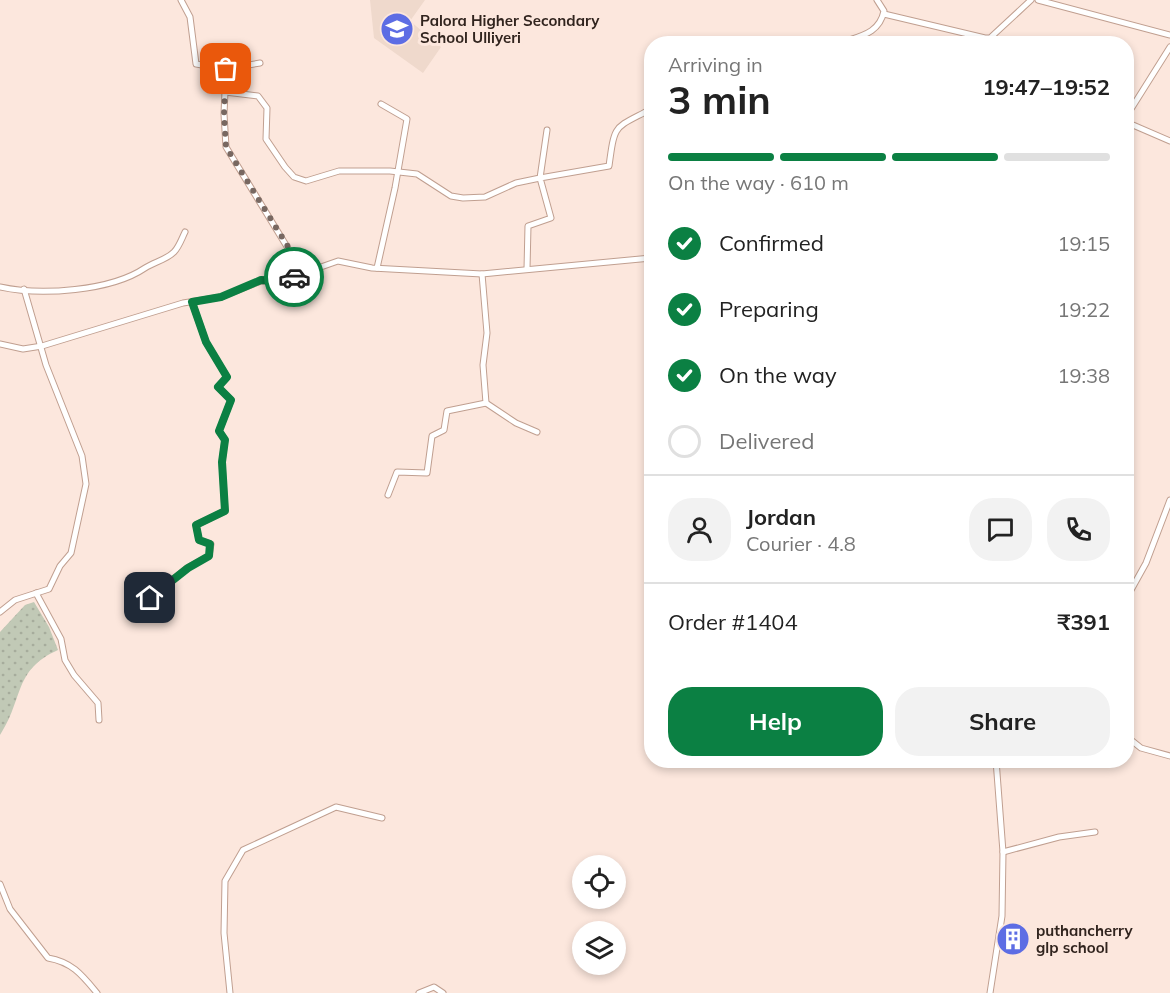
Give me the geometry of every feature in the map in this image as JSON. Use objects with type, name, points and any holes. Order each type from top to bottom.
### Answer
[{"type":"street","points":[[181,0],[190,17],[196,64],[226,69],[260,63]]},
{"type":"street","points":[[877,0],[884,14]]},
{"type":"street","points":[[992,36],[1031,0]]},
{"type":"street","points":[[1038,0],[1170,35]]},
{"type":"street","points":[[884,14],[977,36]]},
{"type":"street","points":[[861,36],[870,33],[884,14]]},
{"type":"street","points":[[1134,104],[1170,46]]},
{"type":"street","points":[[226,69],[226,147],[290,250],[297,276]]},
{"type":"street","points":[[225,92],[258,96],[267,108],[266,139],[294,177],[306,181],[339,171],[417,174],[451,196],[463,198],[484,197],[516,183],[609,166],[615,129],[620,124],[644,112]]},
{"type":"street","points":[[377,268],[407,119],[381,104]]},
{"type":"street","points":[[1134,125],[1146,129],[1169,143],[1170,141]]},
{"type":"street","points":[[527,269],[528,226],[551,218],[540,178],[547,130]]},
{"type":"street","points":[[0,287],[94,288],[124,280],[169,256],[176,250],[185,232]]},
{"type":"street","points":[[0,344],[23,349],[40,346],[192,302],[221,297],[261,280],[281,281],[338,261],[377,268],[482,274],[644,259]]},
{"type":"street","points":[[482,274],[487,333],[483,365],[486,403]]},
{"type":"street","points":[[0,612],[15,600],[48,589],[60,566],[71,553],[86,484],[82,456],[40,346],[24,289]]},
{"type":"street","points":[[156,614],[150,598],[188,568],[209,556],[210,544],[199,540],[196,525],[225,511],[222,462],[225,440],[219,431],[231,400],[218,387],[227,377],[206,342],[192,302]]},
{"type":"street","points":[[388,495],[397,472],[427,473],[432,436],[444,430],[447,411],[486,403],[516,423],[537,432]]},
{"type":"street","points":[[1134,585],[1146,563],[1170,500]]},
{"type":"street","points":[[36,593],[61,639],[66,660],[74,675],[98,703],[99,720]]},
{"type":"street","points":[[1134,744],[1170,756]]},
{"type":"street","points":[[990,993],[1002,916],[1003,852],[997,768]]},
{"type":"street","points":[[230,993],[224,933],[225,881],[243,850],[336,807],[382,818]]},
{"type":"street","points":[[1003,852],[1059,837],[1095,832]]},
{"type":"street","points":[[0,884],[10,909],[48,958],[63,961],[76,969],[98,993]]},
{"type":"street","points":[[419,993],[434,987],[443,993]]},
{"type":"shaded area","name":"Palora Higher Secondary School Ulliyeri","points":[[370,0],[425,0],[410,21],[441,47],[423,73],[374,38]]},
{"type":"green space","points":[[34,602],[49,627],[58,650],[44,658],[26,676],[8,722],[0,735],[0,632],[25,605]]},
{"type":"way so far","points":[[226,69],[224,114],[226,147],[290,250],[297,276],[294,277]]},
{"type":"place","name":"Palora Higher Secondary School Ulliyeri","points":[[397,29]]},
{"type":"place","name":"puthancherry glp school","points":[[1013,939]]},
{"type":"route","points":[[150,598],[188,568],[209,556],[210,544],[199,540],[196,525],[225,511],[225,478],[222,462],[225,440],[219,431],[231,400],[218,387],[227,377],[206,342],[192,302],[221,297],[261,280],[281,281],[294,277]]}]
